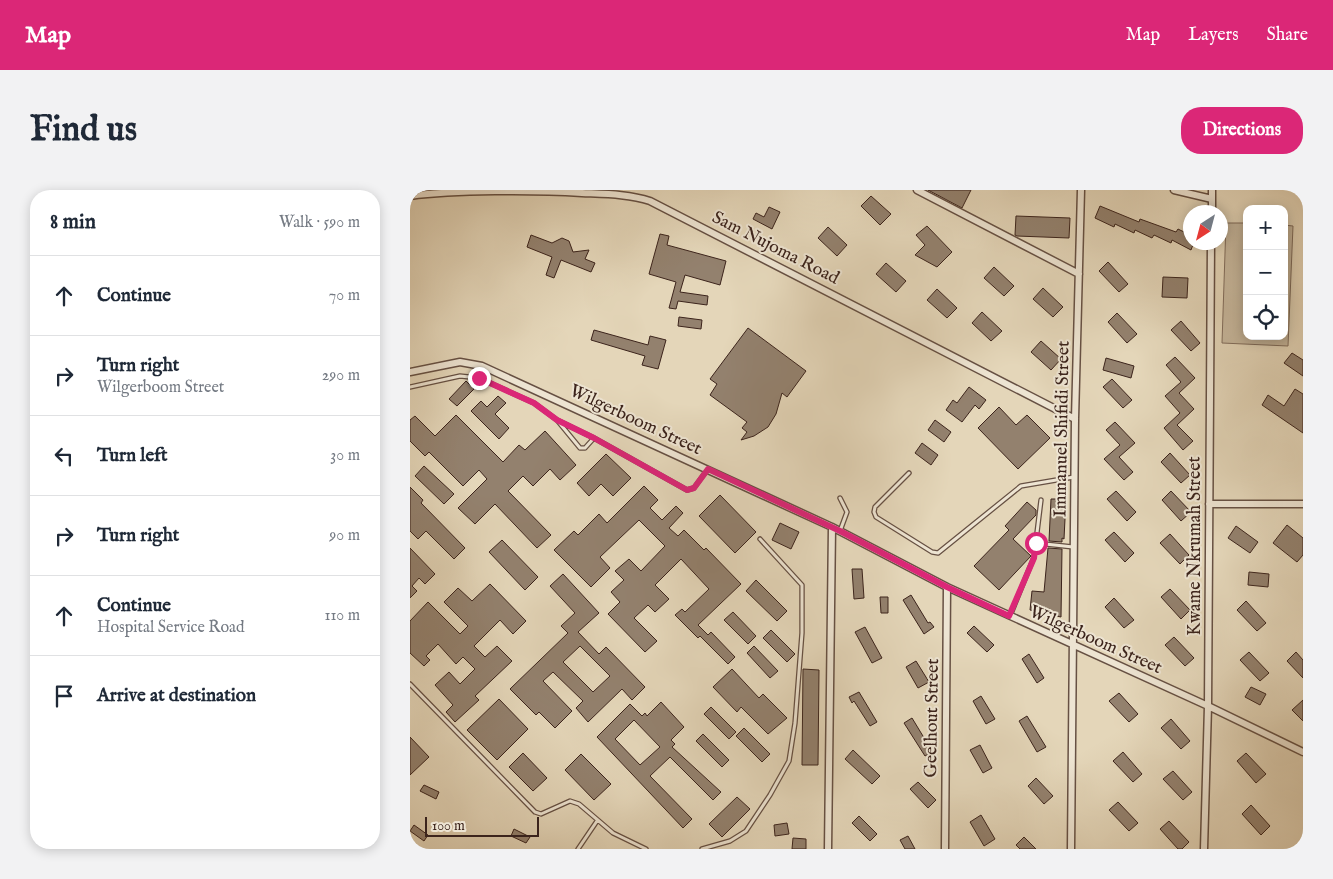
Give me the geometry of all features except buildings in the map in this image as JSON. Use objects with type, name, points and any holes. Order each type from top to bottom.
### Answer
[{"type":"street","name":"Sam Nujoma Road","points":[[410,196],[442,191],[493,190],[601,192],[642,198],[658,204],[1075,419]]},
{"type":"street","points":[[916,190],[1079,274]]},
{"type":"street","name":"Immanuel Shifidi Street","points":[[1071,849],[1075,419],[1080,190]]},
{"type":"street","points":[[1174,190],[1212,199]]},
{"type":"street","points":[[1212,190],[1212,205]]},
{"type":"street","name":"Kwame Nkrumah Street","points":[[1204,849],[1208,706],[1211,250]]},
{"type":"street","name":"Wilgerboom Street","points":[[410,372],[460,362],[482,366],[832,527],[947,587],[1073,643],[1303,752]]},
{"type":"street","points":[[1210,504],[1303,504]]},
{"type":"street","points":[[828,849],[832,527]]},
{"type":"street","name":"Geelhout Street","points":[[945,849],[947,587]]},
{"type":"lane","points":[[410,387],[460,376],[479,378],[534,403],[557,420],[594,438],[687,490],[694,488],[708,469]]},
{"type":"lane","points":[[557,420],[580,448],[585,448],[594,438]]},
{"type":"lane","points":[[909,474],[876,507],[874,512],[876,517],[938,554],[1020,486],[1075,477]]},
{"type":"lane","points":[[840,498],[847,512],[840,531]]},
{"type":"lane","points":[[1009,616],[1034,558],[1041,500]]},
{"type":"lane","points":[[702,849],[730,841],[746,831],[770,795],[789,761],[795,723],[802,633],[802,585],[760,539]]},
{"type":"lane","points":[[1036,543],[1074,547]]},
{"type":"lane","points":[[410,684],[535,812],[541,814],[570,801],[579,804],[613,833],[646,849]]},
{"type":"lane","points":[[578,849],[597,821]]},
{"type":"shaded area","points":[[1228,223],[1243,223],[1243,340],[1288,340],[1288,225],[1293,226],[1288,346],[1222,343],[1225,250],[1228,250]]},
{"type":"route","points":[[479,378],[534,403],[557,420],[594,438],[687,490],[694,488],[708,469],[840,531],[947,587],[1009,616],[1034,558],[1036,543]]}]
